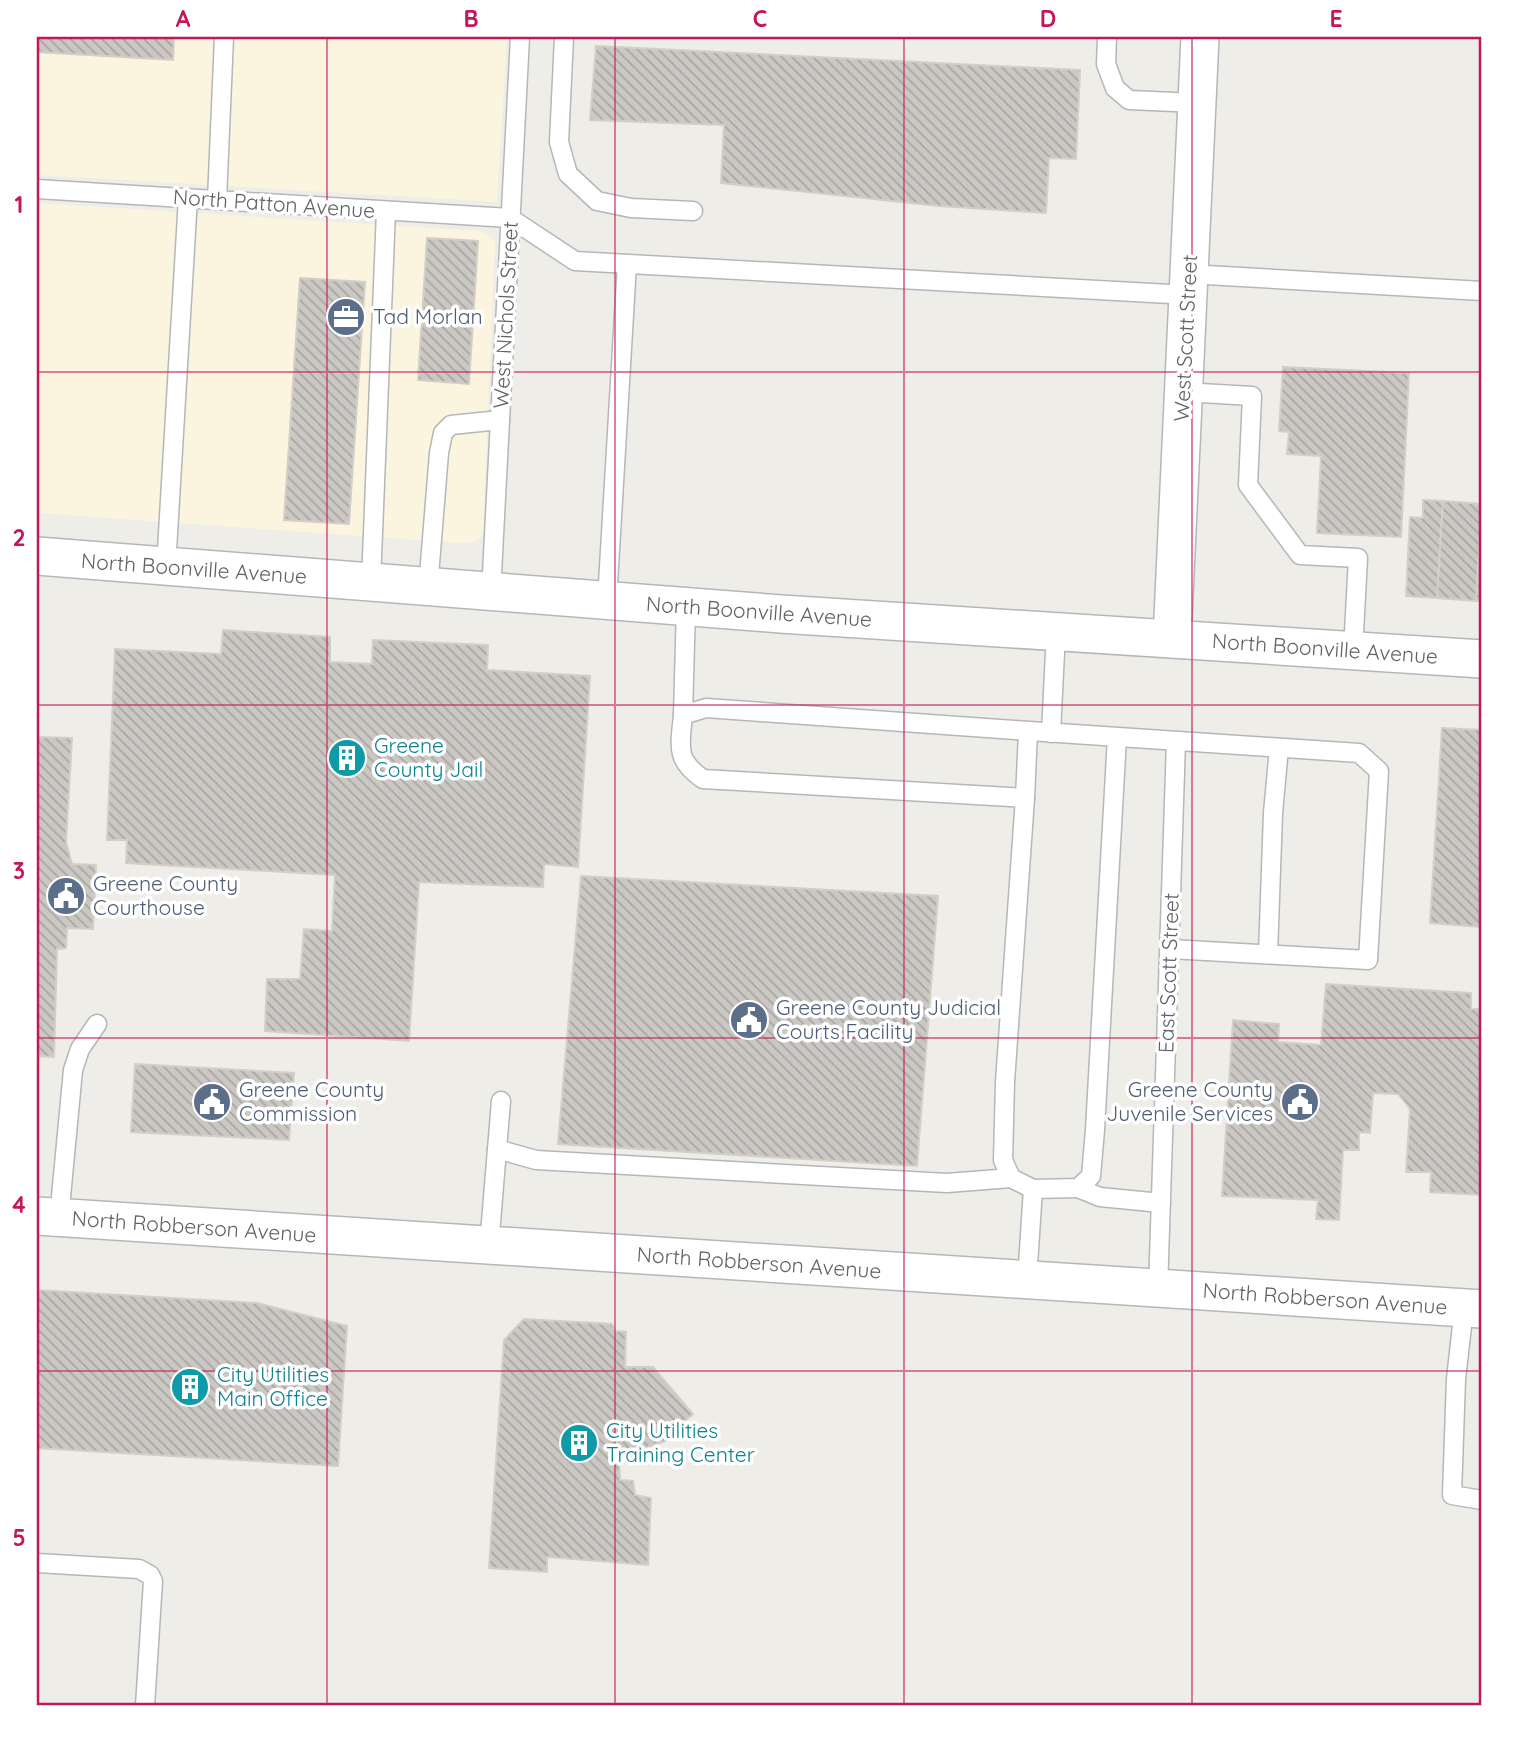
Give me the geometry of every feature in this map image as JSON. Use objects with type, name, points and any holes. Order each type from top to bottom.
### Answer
[{"type":"street","name":"West Scott Street","points":[[1172,639],[1200,37]]},
{"type":"street","name":"North Boonville Avenue","points":[[37,556],[491,593],[1482,659]]},
{"type":"street","name":"North Robberson Avenue","points":[[48,1217],[1473,1308]]},
{"type":"lane","points":[[217,200],[224,37]]},
{"type":"lane","name":"West Nichols Street","points":[[491,593],[520,37]]},
{"type":"lane","points":[[564,37],[559,142],[568,174],[597,201],[631,208],[693,211]]},
{"type":"lane","points":[[1107,37],[1106,64],[1115,88],[1129,100],[1197,103]]},
{"type":"lane","name":"North Patton Avenue","points":[[37,189],[510,218]]},
{"type":"lane","points":[[166,566],[188,198]]},
{"type":"lane","points":[[372,582],[386,211]]},
{"type":"lane","points":[[510,218],[575,261],[1188,285],[1482,291]]},
{"type":"lane","points":[[607,601],[627,264]]},
{"type":"lane","points":[[1184,392],[1252,396],[1248,485],[1300,555],[1358,558],[1353,651]]},
{"type":"lane","points":[[428,588],[443,433],[451,425],[500,420]]},
{"type":"lane","points":[[686,606],[680,745],[683,761],[703,779],[1025,798]]},
{"type":"lane","points":[[1051,733],[1056,632]]},
{"type":"lane","points":[[682,715],[706,708],[1359,753],[1379,771],[1368,960],[1170,949]]},
{"type":"lane","points":[[1011,1178],[1003,1160],[1005,1082],[1028,732]]},
{"type":"lane","points":[[1078,1188],[1091,1176],[1096,1130],[1117,737]]},
{"type":"lane","name":"East Scott Street","points":[[1158,1289],[1177,741]]},
{"type":"lane","points":[[1268,954],[1273,813],[1279,748]]},
{"type":"lane","points":[[48,1217],[73,1070],[80,1049],[97,1024]]},
{"type":"lane","points":[[489,1246],[501,1101]]},
{"type":"lane","points":[[497,1149],[536,1160],[550,1161],[947,1183],[1011,1178],[1033,1189],[1078,1188],[1100,1197],[1161,1203]]},
{"type":"lane","points":[[1027,1280],[1033,1189]]},
{"type":"lane","points":[[1473,1308],[1456,1379],[1452,1495],[1482,1500]]},
{"type":"lane","points":[[37,1563],[139,1569],[150,1575],[153,1581],[145,1706]]},
{"type":"shaded area","points":[[37,37],[507,37],[497,202],[37,175]]},
{"type":"shaded area","points":[[37,203],[480,231],[488,235],[495,241],[483,532],[480,539],[471,543],[460,543],[37,513]]},
{"type":"building","points":[[37,37],[174,37],[173,60],[37,52]]},
{"type":"building","points":[[596,46],[1080,70],[1076,159],[1049,158],[1046,213],[939,206],[721,183],[724,125],[590,120]]},
{"type":"building","points":[[427,238],[478,241],[469,384],[418,380]]},
{"type":"building","points":[[300,278],[365,282],[349,524],[284,520]]},
{"type":"building","points":[[1283,367],[1409,373],[1401,537],[1317,533],[1321,456],[1287,454],[1289,432],[1279,431]]},
{"type":"building","points":[[1423,500],[1443,501],[1437,598],[1406,596],[1410,517],[1423,518]]},
{"type":"building","points":[[1443,501],[1482,504],[1476,601],[1437,598]]},
{"type":"building","points":[[1482,504],[1482,601],[1476,601]]},
{"type":"building","name":"Greene County Jail","points":[[223,630],[330,637],[330,662],[372,664],[373,640],[488,645],[487,670],[590,676],[578,867],[544,864],[543,887],[419,882],[409,1041],[265,1031],[267,979],[300,979],[304,929],[332,931],[335,875],[126,863],[127,840],[107,840],[115,649],[221,654]]},
{"type":"building","points":[[1442,728],[1482,730],[1482,927],[1430,923]]},
{"type":"building","name":"Greene County Courthouse","points":[[37,737],[72,738],[66,842],[72,864],[96,865],[93,929],[67,928],[66,948],[57,949],[54,1057],[37,1056]]},
{"type":"building","name":"Greene County Judicial Courts Facility","points":[[581,876],[938,896],[917,1166],[558,1144]]},
{"type":"building","name":"Greene County Juvenile Services","points":[[1326,984],[1471,993],[1471,1009],[1482,1009],[1482,1195],[1430,1192],[1431,1172],[1406,1172],[1410,1109],[1398,1094],[1373,1093],[1370,1133],[1359,1132],[1359,1150],[1343,1150],[1339,1220],[1316,1219],[1318,1200],[1222,1196],[1233,1020],[1279,1024],[1278,1042],[1321,1045]]},
{"type":"building","name":"Greene County Commission","points":[[135,1064],[294,1073],[289,1140],[131,1132]]},
{"type":"building","name":"City Utilities Main Office","points":[[37,1290],[257,1303],[347,1326],[338,1466],[37,1448]]},
{"type":"building","name":"City Utilities Training Center","points":[[524,1319],[612,1324],[615,1331],[626,1332],[625,1367],[653,1367],[693,1414],[671,1432],[674,1438],[648,1447],[648,1453],[619,1458],[620,1480],[633,1481],[635,1495],[651,1498],[648,1565],[547,1557],[547,1572],[489,1568],[504,1340]]},
{"type":"place","name":"Tad Morlan","points":[[346,317]]},
{"type":"place","name":"Greene County Jail","points":[[347,758]]},
{"type":"place","name":"Greene County Courthouse","points":[[66,896]]},
{"type":"place","name":"Greene County Judicial Courts Facility","points":[[749,1020]]},
{"type":"place","name":"Greene County Commission","points":[[212,1102]]},
{"type":"place","name":"Greene County Juvenile Services","points":[[1300,1102]]},
{"type":"place","name":"City Utilities Main Office","points":[[190,1387]]},
{"type":"place","name":"City Utilities Training Center","points":[[579,1443]]}]
